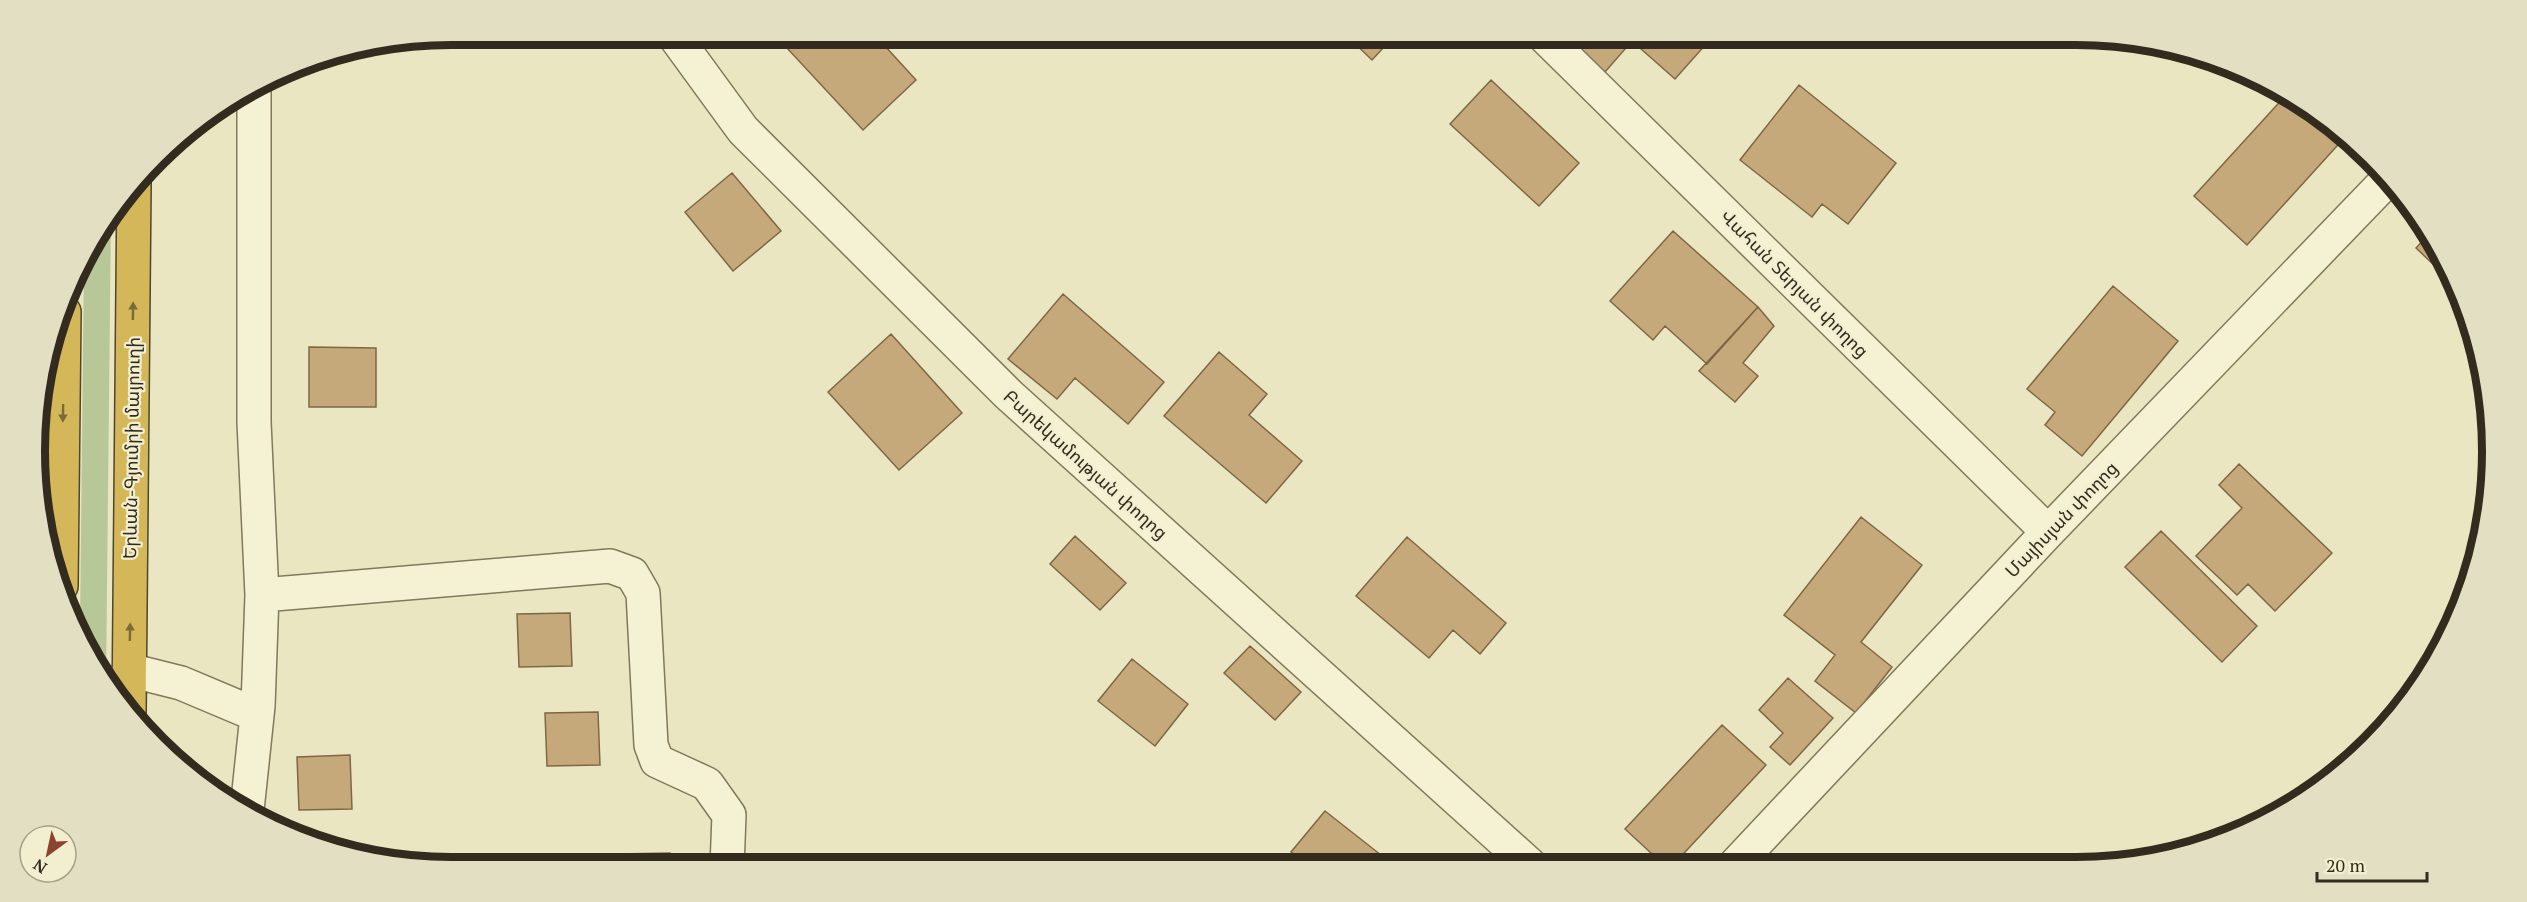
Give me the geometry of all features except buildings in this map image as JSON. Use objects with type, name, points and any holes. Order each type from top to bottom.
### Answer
[{"type":"highway","name":"Երևան-Գյումրի մայրուղի","points":[[129,698],[134,198]]},
{"type":"highway","points":[[61,563],[64,330]]},
{"type":"street","name":"Բարեկամության փողոց","points":[[681,45],[743,130],[1009,395],[1521,857]]},
{"type":"street","name":"Վահան Տերյան փողոց","points":[[1553,45],[2048,532]]},
{"type":"street","points":[[248,803],[257,715],[262,595],[254,422],[254,96]]},
{"type":"street","name":"Մայիսյան փողոց","points":[[1743,857],[2048,532],[2382,185]]},
{"type":"street","points":[[262,595],[610,566],[632,574],[643,593],[651,745],[657,760],[706,784],[729,815],[727,857]]},
{"type":"street","points":[[129,670],[181,683],[257,715]]},
{"type":"green space","points":[[111,229],[106,666],[80,615],[84,278]]}]
